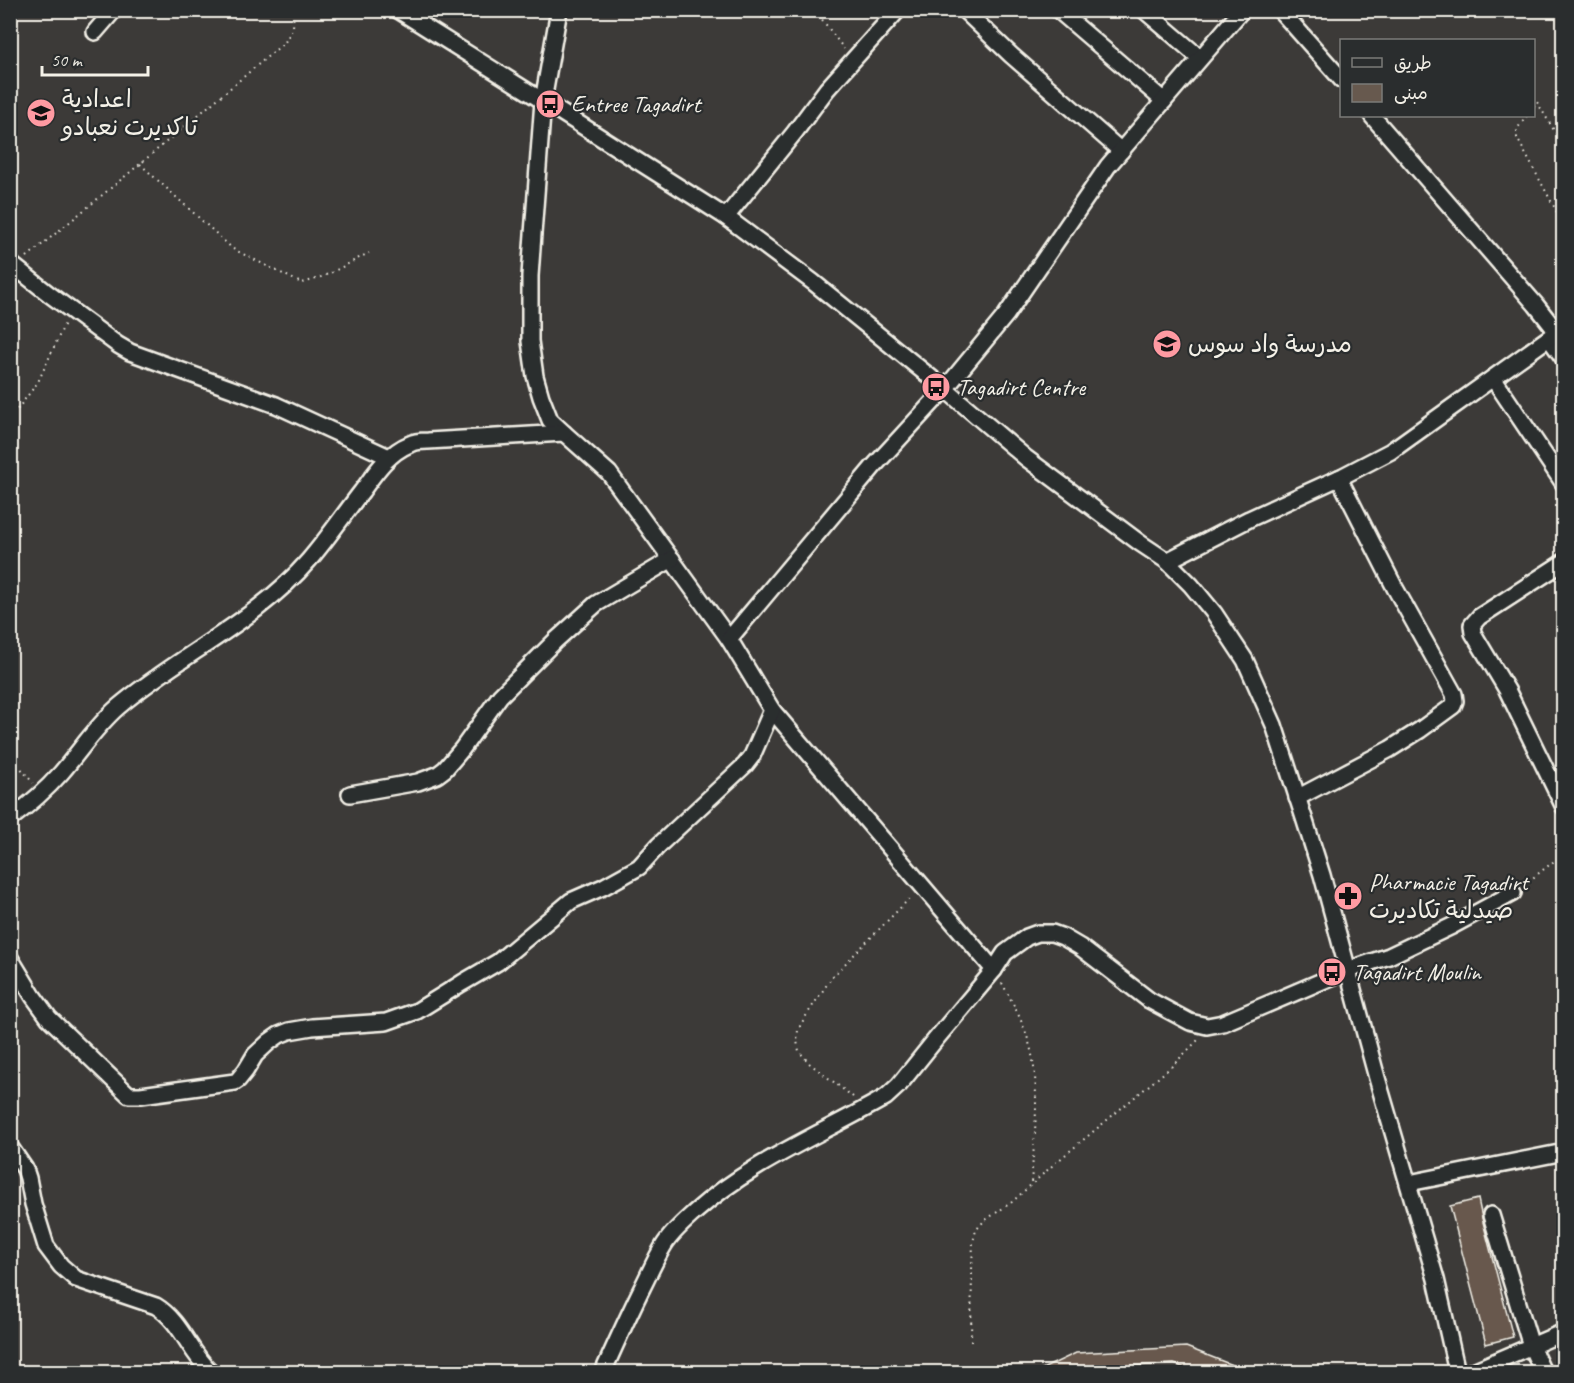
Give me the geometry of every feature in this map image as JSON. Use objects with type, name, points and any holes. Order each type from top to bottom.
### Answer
[{"type":"street","points":[[95,32],[114,10]]},
{"type":"street","points":[[398,10],[726,217],[813,282],[1026,458],[1167,561],[1214,613],[1245,660],[1274,725],[1322,875],[1377,1078],[1436,1279],[1457,1372]]},
{"type":"street","points":[[559,10],[543,101],[530,276],[530,341],[535,376],[550,420],[609,473],[729,639],[772,710],[994,970]]},
{"type":"street","points":[[726,217],[827,89],[898,10]]},
{"type":"street","points":[[964,10],[1011,55],[1121,151]]},
{"type":"street","points":[[1058,10],[1164,101]]},
{"type":"street","points":[[1144,10],[1200,58]]},
{"type":"street","points":[[729,639],[867,474],[945,389],[1006,315],[1108,166],[1242,10]]},
{"type":"street","points":[[1280,10],[1340,79]]},
{"type":"street","points":[[1167,561],[1249,519],[1339,478],[1391,450],[1557,332],[1373,117]]},
{"type":"street","points":[[13,264],[70,310],[130,352],[276,405],[389,457]]},
{"type":"street","points":[[1549,338],[1563,359]]},
{"type":"street","points":[[1493,378],[1561,475]]},
{"type":"street","points":[[10,819],[41,793],[99,725],[117,708],[235,625],[294,577],[389,457],[411,443],[564,433]]},
{"type":"street","points":[[1297,798],[1390,749],[1453,706],[1455,701],[1454,694],[1395,588],[1339,478]]},
{"type":"street","points":[[350,794],[418,782],[437,776],[462,749],[500,696],[562,634],[596,603],[672,559]]},
{"type":"street","points":[[1563,562],[1479,616],[1472,625],[1473,633],[1507,690],[1563,807]]},
{"type":"street","points":[[10,958],[49,1018],[129,1095],[235,1082],[255,1055],[269,1042],[289,1031],[312,1027],[386,1022],[417,1011],[498,962],[571,901],[639,867],[660,844],[746,765],[772,710]]},
{"type":"street","points":[[603,1372],[623,1326],[664,1245],[687,1219],[712,1196],[736,1181],[797,1144],[886,1097],[899,1085],[994,970],[1005,953],[1027,937],[1038,933],[1052,933],[1064,937],[1149,1000],[1191,1022],[1207,1026],[1223,1023],[1348,970],[1389,956],[1513,893]]},
{"type":"street","points":[[10,1147],[25,1169],[46,1246],[60,1266],[76,1279],[162,1309],[203,1365],[211,1372]]},
{"type":"street","points":[[1408,1183],[1563,1152]]},
{"type":"street","points":[[1491,1215],[1531,1346],[1544,1372]]},
{"type":"street","points":[[1471,1372],[1563,1332]]},
{"type":"path","points":[[13,264],[140,164],[285,42],[293,28],[294,10]]},
{"type":"path","points":[[814,10],[852,61]]},
{"type":"path","points":[[1535,104],[1537,102],[1563,147]]},
{"type":"path","points":[[1526,117],[1516,131],[1517,138],[1563,225]]},
{"type":"path","points":[[140,164],[233,249],[301,283],[329,273],[369,253]]},
{"type":"path","points":[[10,419],[38,382],[70,310]]},
{"type":"path","points":[[10,755],[41,793]]},
{"type":"path","points":[[1513,893],[1563,852]]},
{"type":"path","points":[[868,1108],[809,1063],[800,1051],[797,1041],[798,1030],[832,977],[923,885]]},
{"type":"path","points":[[994,970],[1015,1007],[1031,1054],[1036,1109],[1031,1184]]},
{"type":"path","points":[[971,1341],[973,1242],[976,1230],[1171,1067],[1198,1040],[1207,1026]]},
{"type":"building","points":[[1478,1199],[1513,1337],[1486,1344],[1450,1206]]},
{"type":"building","points":[[1186,1347],[1250,1372],[1197,1372],[1174,1364],[1086,1368],[1078,1372],[1036,1372],[1076,1353]]},
{"type":"place","name":"Entree Tagadirt","points":[[550,104]]},
{"type":"place","name":"اعدادية تاكديرت نعبادو","points":[[41,113]]},
{"type":"place","name":"مدرسة واد سوس","points":[[1167,344]]},
{"type":"place","name":"Tagadirt Centre","points":[[936,387]]},
{"type":"place","name":"Pharmacie Tagadirt صيدلية تكاديرت","points":[[1348,896]]},
{"type":"place","name":"Tagadirt Moulin","points":[[1332,972]]}]
